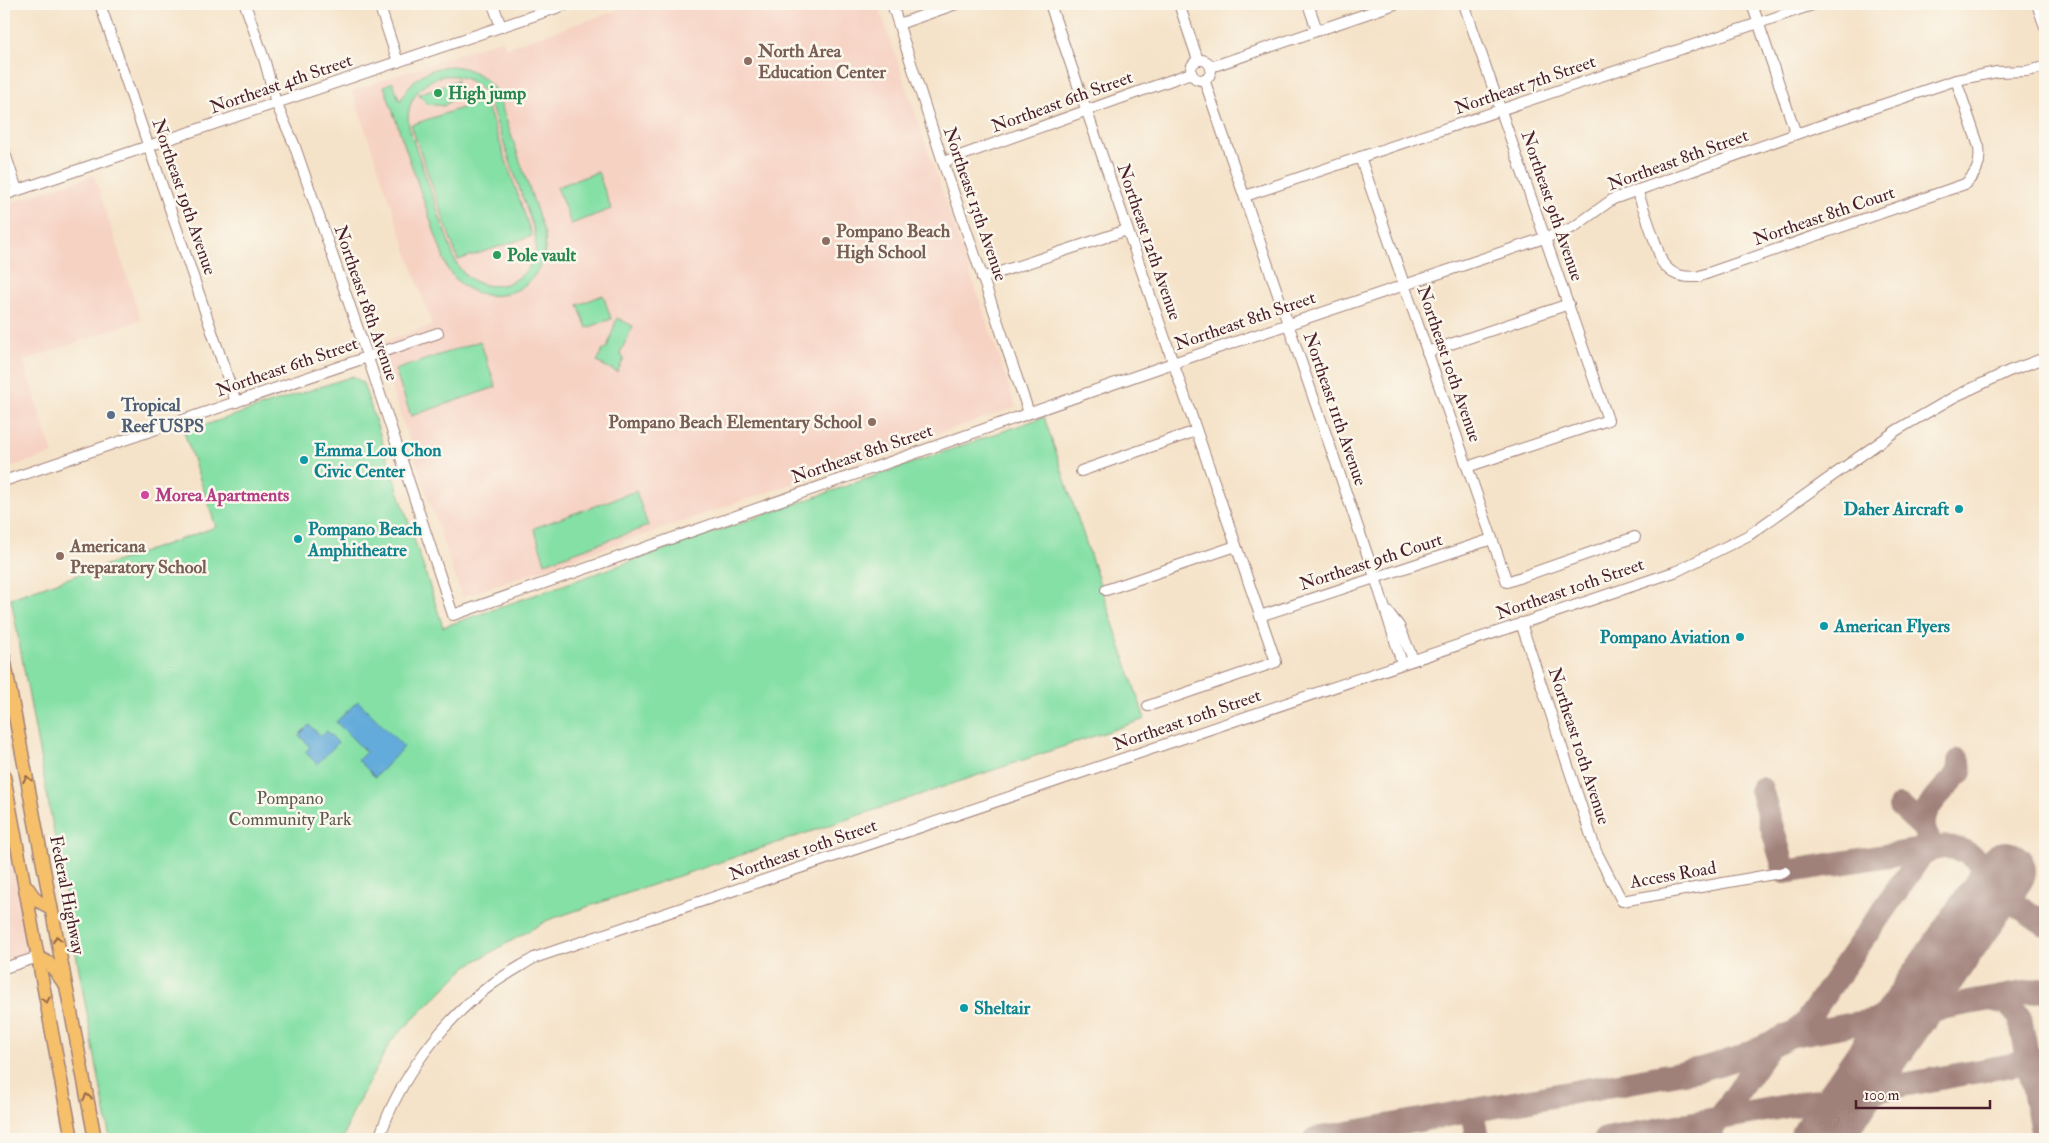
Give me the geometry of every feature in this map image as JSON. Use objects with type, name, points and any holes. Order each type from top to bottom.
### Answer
[{"type":"main road","name":"Federal Highway","points":[[4,658],[95,1139]]},
{"type":"main road","points":[[4,776],[72,1139]]},
{"type":"main road","points":[[24,883],[36,900],[51,908]]},
{"type":"main road","points":[[38,957],[49,963],[66,986]]},
{"type":"street","name":"Northeast 19th Avenue","points":[[100,4],[236,402]]},
{"type":"street","name":"Northeast 18th Avenue","points":[[245,4],[265,62],[276,103],[294,144],[368,357],[453,615]]},
{"type":"street","points":[[379,4],[398,62]]},
{"type":"street","points":[[493,4],[501,27]]},
{"type":"street","name":"Northeast 4th Street","points":[[4,194],[568,4]]},
{"type":"street","name":"Northeast 13th Avenue","points":[[892,4],[943,162],[1029,413]]},
{"type":"street","points":[[899,24],[956,4]]},
{"type":"street","name":"Northeast 12th Avenue","points":[[1050,4],[1276,662],[1148,706]]},
{"type":"street","points":[[1179,4],[1198,60]]},
{"type":"street","points":[[1308,4],[1317,30]]},
{"type":"street","points":[[1211,67],[1395,4]]},
{"type":"street","name":"Northeast 9th Avenue","points":[[1464,4],[1608,420],[1467,467]]},
{"type":"street","points":[[1752,4],[1796,134]]},
{"type":"street","name":"Northeast 7th Street","points":[[1245,196],[1815,4]]},
{"type":"street","points":[[2037,4],[2045,27]]},
{"type":"street","points":[[1198,60],[1207,62],[1211,67],[1211,73],[1204,79],[1197,79],[1191,73],[1192,65],[1198,60]]},
{"type":"street","name":"Northeast 8th Street","points":[[453,615],[1288,323],[1546,238],[1574,227],[1614,199],[1796,134],[1956,80],[1997,72],[2027,72],[2045,66]]},
{"type":"street","name":"Northeast 6th Street","points":[[943,162],[1191,73]]},
{"type":"street","name":"Northeast 11th Avenue","points":[[1204,79],[1376,577],[1402,663]]},
{"type":"street","name":"Northeast 8th Court","points":[[1637,190],[1662,262],[1669,272],[1682,277],[1697,277],[1965,184],[1976,175],[1981,158],[1956,80]]},
{"type":"street","points":[[4,150],[17,190]]},
{"type":"street","name":"Northeast 10th Avenue","points":[[1360,158],[1507,582],[1635,537]]},
{"type":"street","points":[[982,278],[1128,230]]},
{"type":"street","points":[[1428,352],[1568,304]]},
{"type":"street","name":"Northeast 6th Street","points":[[4,481],[438,333]]},
{"type":"street","name":"Northeast 10th Street","points":[[379,1139],[388,1112],[414,1067],[449,1023],[494,983],[534,958],[1677,571],[1749,535],[1897,430],[1954,396],[2009,371],[2045,358]]},
{"type":"street","points":[[1081,472],[1196,431]]},
{"type":"street","name":"Northeast 9th Court","points":[[1260,616],[1492,539]]},
{"type":"street","points":[[1106,590],[1236,546]]},
{"type":"street","name":"Northeast 11th Avenue","points":[[1384,608],[1399,626],[1413,659]]},
{"type":"street","name":"Northeast 10th Avenue","points":[[1521,623],[1596,851]]},
{"type":"street","name":"Access Road","points":[[1596,851],[1622,901],[1784,872]]},
{"type":"street","points":[[4,968],[38,957]]},
{"type":"shaded area","points":[[635,4],[878,4],[1016,407],[462,597],[376,344],[432,325],[352,91],[503,39],[506,48]]},
{"type":"shaded area","points":[[94,175],[141,320],[23,361],[53,454],[4,469],[4,205]]},
{"type":"shaded area","points":[[4,820],[32,954],[4,963]]},
{"type":"green space","points":[[450,66],[471,70],[488,82],[497,93],[545,235],[544,255],[537,272],[525,285],[510,293],[494,296],[477,293],[461,284],[447,268],[384,86],[393,82],[400,102],[414,81],[426,72]],"holes":[[[450,76],[469,80],[488,98],[534,230],[535,249],[530,264],[521,276],[508,283],[493,286],[478,283],[464,274],[454,258],[410,131],[409,113],[414,97],[419,90],[434,79]]]},
{"type":"green space","name":"High jump","points":[[457,80],[454,98],[444,106],[427,104],[419,94]]},
{"type":"green space","points":[[485,100],[532,236],[458,260],[411,125]]},
{"type":"green space","points":[[598,172],[611,209],[571,224],[557,187]]},
{"type":"green space","points":[[603,295],[611,319],[587,328],[578,305]]},
{"type":"green space","points":[[617,318],[633,326],[620,353],[624,359],[617,372],[597,362],[603,349],[607,348]]},
{"type":"green space","points":[[480,341],[496,387],[411,416],[395,370]]},
{"type":"green space","name":"Pompano Community Park","points":[[353,376],[363,383],[443,627],[1044,417],[1145,719],[548,920],[467,966],[391,1041],[351,1115],[343,1139],[110,1139],[11,598],[216,527],[184,432]]},
{"type":"green space","points":[[636,491],[648,526],[545,563],[534,528]]},
{"type":"water","points":[[358,701],[404,747],[375,777],[358,760],[366,752],[336,722]]},
{"type":"water","points":[[309,725],[321,736],[327,731],[338,743],[317,764],[305,752],[310,747],[299,735]]},
{"type":"taxiway","points":[[1761,789],[1785,872],[1933,848],[1925,832],[1924,819],[1931,804],[1960,772],[1959,761]]},
{"type":"taxiway","points":[[1900,806],[1924,828]]},
{"type":"taxiway","points":[[1705,1139],[1770,1046],[1795,1033],[1805,1023],[1920,857],[1932,850],[1945,847],[1958,849],[1970,855],[1980,864],[1986,875],[1988,888],[1984,902]]},
{"type":"taxiway","points":[[1993,889],[2045,924]]},
{"type":"taxiway","points":[[1315,1139],[1701,1069],[1736,1059],[1783,1037],[2045,989]]},
{"type":"taxiway","points":[[1991,999],[2007,1003],[2020,1018],[2042,1131],[2041,1139]]},
{"type":"taxiway","points":[[1606,1139],[2045,1059]]},
{"type":"taxiway","points":[[1472,1110],[1477,1139]]},
{"type":"runway","points":[[1820,1139],[2006,871]]},
{"type":"place","name":"North Area Education Center","points":[[748,61]]},
{"type":"place","name":"High jump","points":[[438,93]]},
{"type":"place","name":"Pompano Beach High School","points":[[826,241]]},
{"type":"place","name":"Pole vault","points":[[497,255]]},
{"type":"place","name":"Tropical Reef USPS","points":[[111,415]]},
{"type":"place","name":"Pompano Beach Elementary School","points":[[872,422]]},
{"type":"place","name":"Emma Lou Chon Civic Center","points":[[304,460]]},
{"type":"place","name":"Morea Apartments","points":[[145,495]]},
{"type":"place","name":"Daher Aircraft","points":[[1959,509]]},
{"type":"place","name":"Pompano Beach Amphitheatre","points":[[298,539]]},
{"type":"place","name":"Americana Preparatory School","points":[[60,556]]},
{"type":"place","name":"American Flyers","points":[[1824,626]]},
{"type":"place","name":"Pompano Aviation","points":[[1740,637]]},
{"type":"place","name":"Sheltair","points":[[964,1008]]}]
